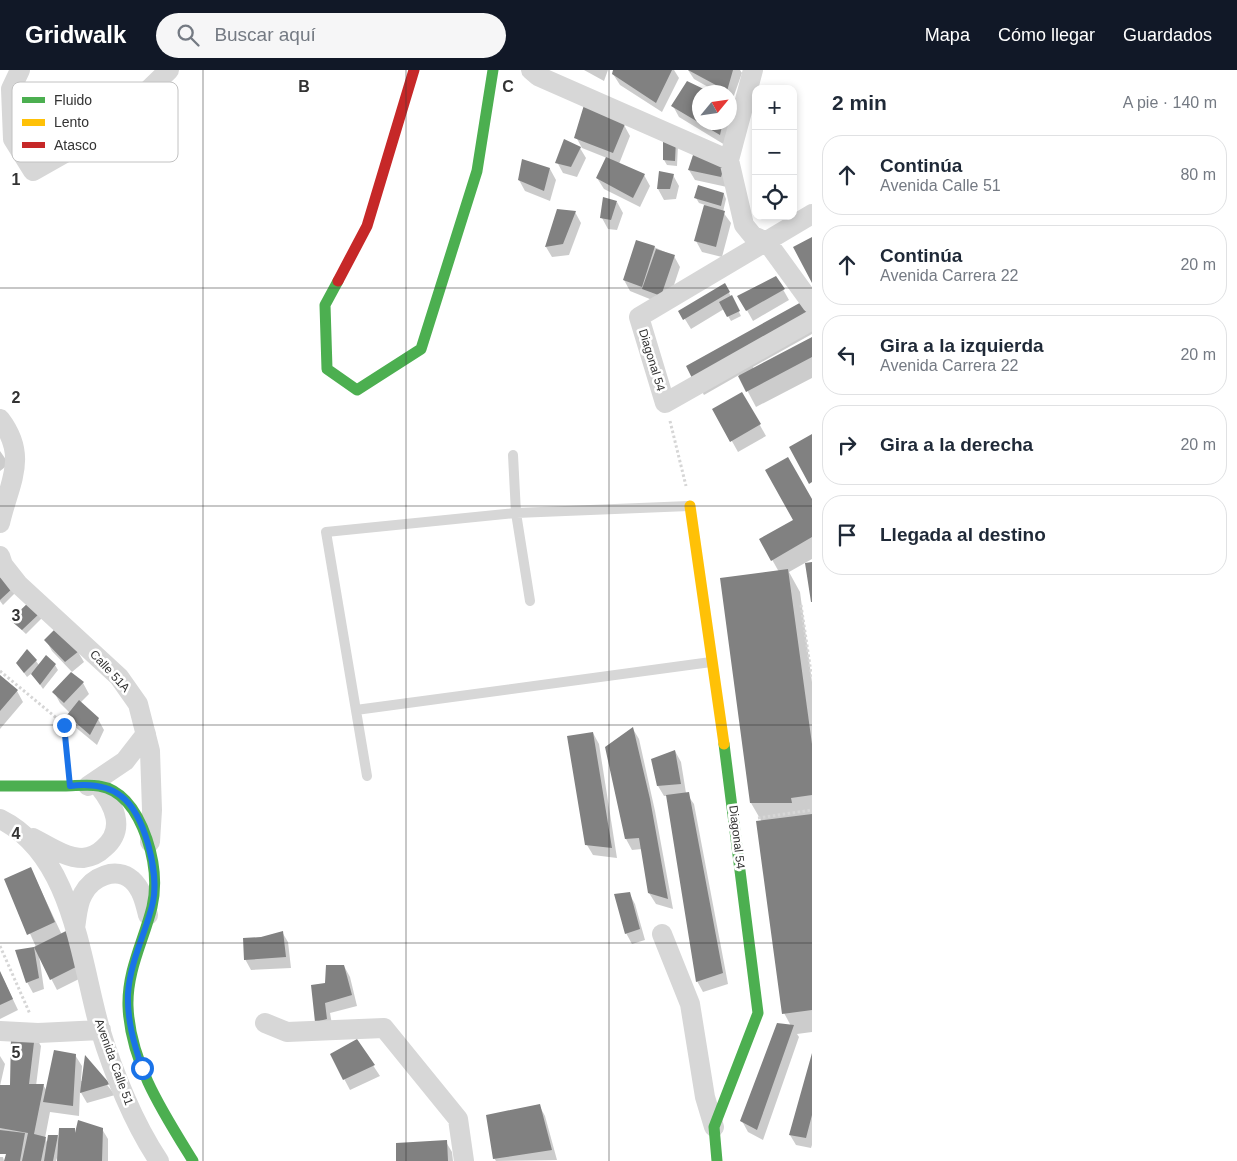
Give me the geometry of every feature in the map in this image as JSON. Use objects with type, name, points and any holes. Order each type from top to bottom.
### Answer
[{"type":"street","points":[[14,82],[20,70]]},
{"type":"street","points":[[157,82],[169,70]]},
{"type":"street","points":[[414,70],[367,226],[325,305],[327,370],[357,390],[421,350],[477,171],[493,70]]},
{"type":"street","points":[[531,70],[538,76],[729,160]]},
{"type":"street","points":[[753,70],[729,160],[744,225],[753,236],[767,242],[812,304]]},
{"type":"street","points":[[12,85],[10,89],[12,122]]},
{"type":"street","points":[[27,162],[33,171],[49,162]]},
{"type":"street","points":[[767,242],[812,214]]},
{"type":"street","name":"Diagonal 54","points":[[666,403],[639,317],[767,242]]},
{"type":"street","points":[[666,403],[812,320]]},
{"type":"street","points":[[0,419],[13,442],[17,460],[14,477],[1,516]]},
{"type":"street","name":"Diagonal 54","points":[[690,506],[735,821],[758,1013],[714,1127],[717,1161]]},
{"type":"street","name":"Calle 51A","points":[[0,556],[3,564],[18,584],[120,677],[138,704],[150,751],[152,810],[149,849]]},
{"type":"street","points":[[0,786],[85,786],[125,761],[146,734]]},
{"type":"street","points":[[0,819],[62,853],[85,858],[94,855],[112,840],[117,829],[116,817],[112,806],[85,786]]},
{"type":"street","name":"Avenida Calle 51","points":[[85,786],[112,790],[122,796],[132,807],[149,849],[154,876],[153,900],[130,972],[129,1016],[133,1040],[156,1098],[193,1161]]},
{"type":"street","name":"Avenida Calle 51","points":[[22,832],[39,850],[59,884],[75,928],[101,1030],[144,1139],[159,1161]]},
{"type":"street","points":[[75,928],[83,894],[92,884],[112,873],[124,875],[132,880],[140,890],[148,917]]},
{"type":"street","points":[[662,934],[690,1004],[705,1097],[714,1127]]},
{"type":"street","points":[[265,1023],[287,1032],[384,1028],[458,1119],[464,1161]]},
{"type":"street","points":[[0,1031],[38,1033],[101,1030]]},
{"type":"lane","points":[[513,455],[516,513],[530,601]]},
{"type":"lane","points":[[366,776],[326,532],[516,513],[690,506]]},
{"type":"lane","points":[[356,710],[712,662]]},
{"type":"path","points":[[666,403],[690,506]]},
{"type":"path","points":[[801,605],[812,679]]},
{"type":"path","points":[[0,671],[64,725],[85,786]]},
{"type":"path","points":[[735,821],[812,810]]},
{"type":"path","points":[[0,946],[38,1033]]},
{"type":"building","points":[[613,70],[672,70],[656,103],[612,74]]},
{"type":"building","points":[[688,70],[733,70],[729,85],[716,85]]},
{"type":"building","points":[[687,81],[695,85],[692,85],[692,118],[671,106]]},
{"type":"building","points":[[584,105],[625,124],[613,153],[574,138]]},
{"type":"building","points":[[712,130],[721,130],[720,135]]},
{"type":"building","points":[[564,139],[581,147],[571,167],[555,163]]},
{"type":"building","points":[[663,139],[676,139],[675,161],[663,160]]},
{"type":"building","points":[[694,152],[726,161],[721,177],[688,170]]},
{"type":"building","points":[[606,157],[645,174],[633,198],[596,178]]},
{"type":"building","points":[[522,159],[550,168],[544,191],[518,180]]},
{"type":"building","points":[[659,171],[674,174],[670,189],[657,189]]},
{"type":"building","points":[[698,185],[724,193],[721,206],[694,198]]},
{"type":"building","points":[[603,197],[617,201],[611,220],[600,218]]},
{"type":"building","points":[[704,205],[725,211],[716,247],[694,241]]},
{"type":"building","points":[[557,209],[576,211],[563,244],[545,247]]},
{"type":"building","points":[[812,237],[812,283],[793,247]]},
{"type":"building","points":[[636,240],[655,246],[642,287],[623,280]]},
{"type":"building","points":[[656,249],[675,255],[661,296],[642,289]]},
{"type":"building","points":[[776,276],[785,289],[746,311],[737,296]]},
{"type":"building","points":[[725,283],[730,292],[683,320],[678,311]]},
{"type":"building","points":[[732,295],[740,311],[727,317],[719,302]]},
{"type":"building","points":[[805,300],[812,313],[693,380],[686,366]]},
{"type":"building","points":[[812,337],[812,357],[746,392],[738,376]]},
{"type":"building","points":[[742,392],[761,424],[730,442],[712,409]]},
{"type":"building","points":[[812,434],[812,482],[809,484],[789,447]]},
{"type":"building","points":[[788,457],[812,499],[812,537],[771,561],[759,539],[793,520],[765,470]]},
{"type":"building","points":[[812,562],[812,602],[811,602],[805,563]]},
{"type":"building","points":[[788,569],[812,744],[812,795],[791,798],[792,803],[750,803],[720,578]]},
{"type":"building","points":[[0,577],[15,586],[0,600]]},
{"type":"building","points":[[29,602],[41,612],[22,630],[10,620]]},
{"type":"building","points":[[57,627],[79,651],[65,662],[44,640]]},
{"type":"building","points":[[27,649],[37,660],[24,673],[16,663]]},
{"type":"building","points":[[46,655],[56,664],[40,685],[31,674]]},
{"type":"building","points":[[71,672],[84,682],[64,703],[52,692]]},
{"type":"building","points":[[0,675],[18,690],[0,711]]},
{"type":"building","points":[[79,700],[99,718],[90,735],[67,715]]},
{"type":"building","points":[[633,727],[650,799],[668,899],[648,893],[639,838],[625,839],[605,747]]},
{"type":"building","points":[[593,732],[612,848],[585,845],[567,736]]},
{"type":"building","points":[[675,750],[681,784],[657,786],[651,759]]},
{"type":"building","points":[[689,792],[723,973],[696,982],[666,795]]},
{"type":"building","points":[[812,814],[812,1010],[782,1014],[756,821]]},
{"type":"building","points":[[31,867],[55,922],[27,935],[4,879]]},
{"type":"building","points":[[630,892],[640,929],[625,934],[614,894]]},
{"type":"building","points":[[66,931],[82,964],[50,980],[34,947]]},
{"type":"building","points":[[283,931],[286,957],[244,960],[243,938],[261,937]]},
{"type":"building","points":[[34,947],[39,978],[26,983],[15,950]]},
{"type":"building","points":[[326,965],[344,965],[352,995],[325,1003],[327,1019],[315,1022],[311,985],[325,983]]},
{"type":"building","points":[[0,971],[13,999],[0,1005]]},
{"type":"building","points":[[777,1023],[794,1025],[757,1130],[740,1121]]},
{"type":"building","points":[[35,1034],[29,1084],[44,1084],[34,1134],[46,1137],[41,1161],[22,1161],[28,1133],[0,1128],[0,1085],[10,1085],[11,1036]]},
{"type":"building","points":[[357,1039],[375,1065],[343,1080],[330,1054]]},
{"type":"building","points":[[54,1050],[76,1054],[73,1106],[43,1102]]},
{"type":"building","points":[[812,1053],[812,1115],[806,1138],[789,1135]]},
{"type":"building","points":[[85,1055],[110,1084],[80,1093]]},
{"type":"building","points":[[540,1104],[552,1150],[493,1159],[486,1115]]},
{"type":"building","points":[[78,1120],[103,1128],[102,1161],[57,1161],[59,1128],[75,1128],[75,1133]]},
{"type":"building","points":[[0,1130],[25,1133],[20,1161],[4,1161],[6,1154],[0,1154]]},
{"type":"building","points":[[48,1135],[58,1135],[53,1161],[44,1161]]},
{"type":"building","points":[[447,1140],[448,1161],[396,1161],[396,1143]]},
{"type":"traffic: fast","points":[[338,281],[325,305],[327,369],[357,390],[421,349],[477,171],[493,70]]},
{"type":"traffic: fast","points":[[717,1161],[714,1127],[758,1013],[724,744]]},
{"type":"traffic: fast","points":[[0,786],[86,785],[108,788],[124,798],[140,822],[151,855],[154,890],[149,919],[130,980],[128,993],[130,1027],[135,1048],[150,1087],[193,1161]]},
{"type":"traffic: slow","points":[[690,506],[724,744]]},
{"type":"traffic: jam","points":[[338,281],[367,226],[414,70]]},
{"type":"route","points":[[64,725],[70,786],[99,786],[112,790],[122,796],[132,807],[149,849],[154,876],[153,900],[130,972],[128,994],[133,1040],[142,1068]]}]
